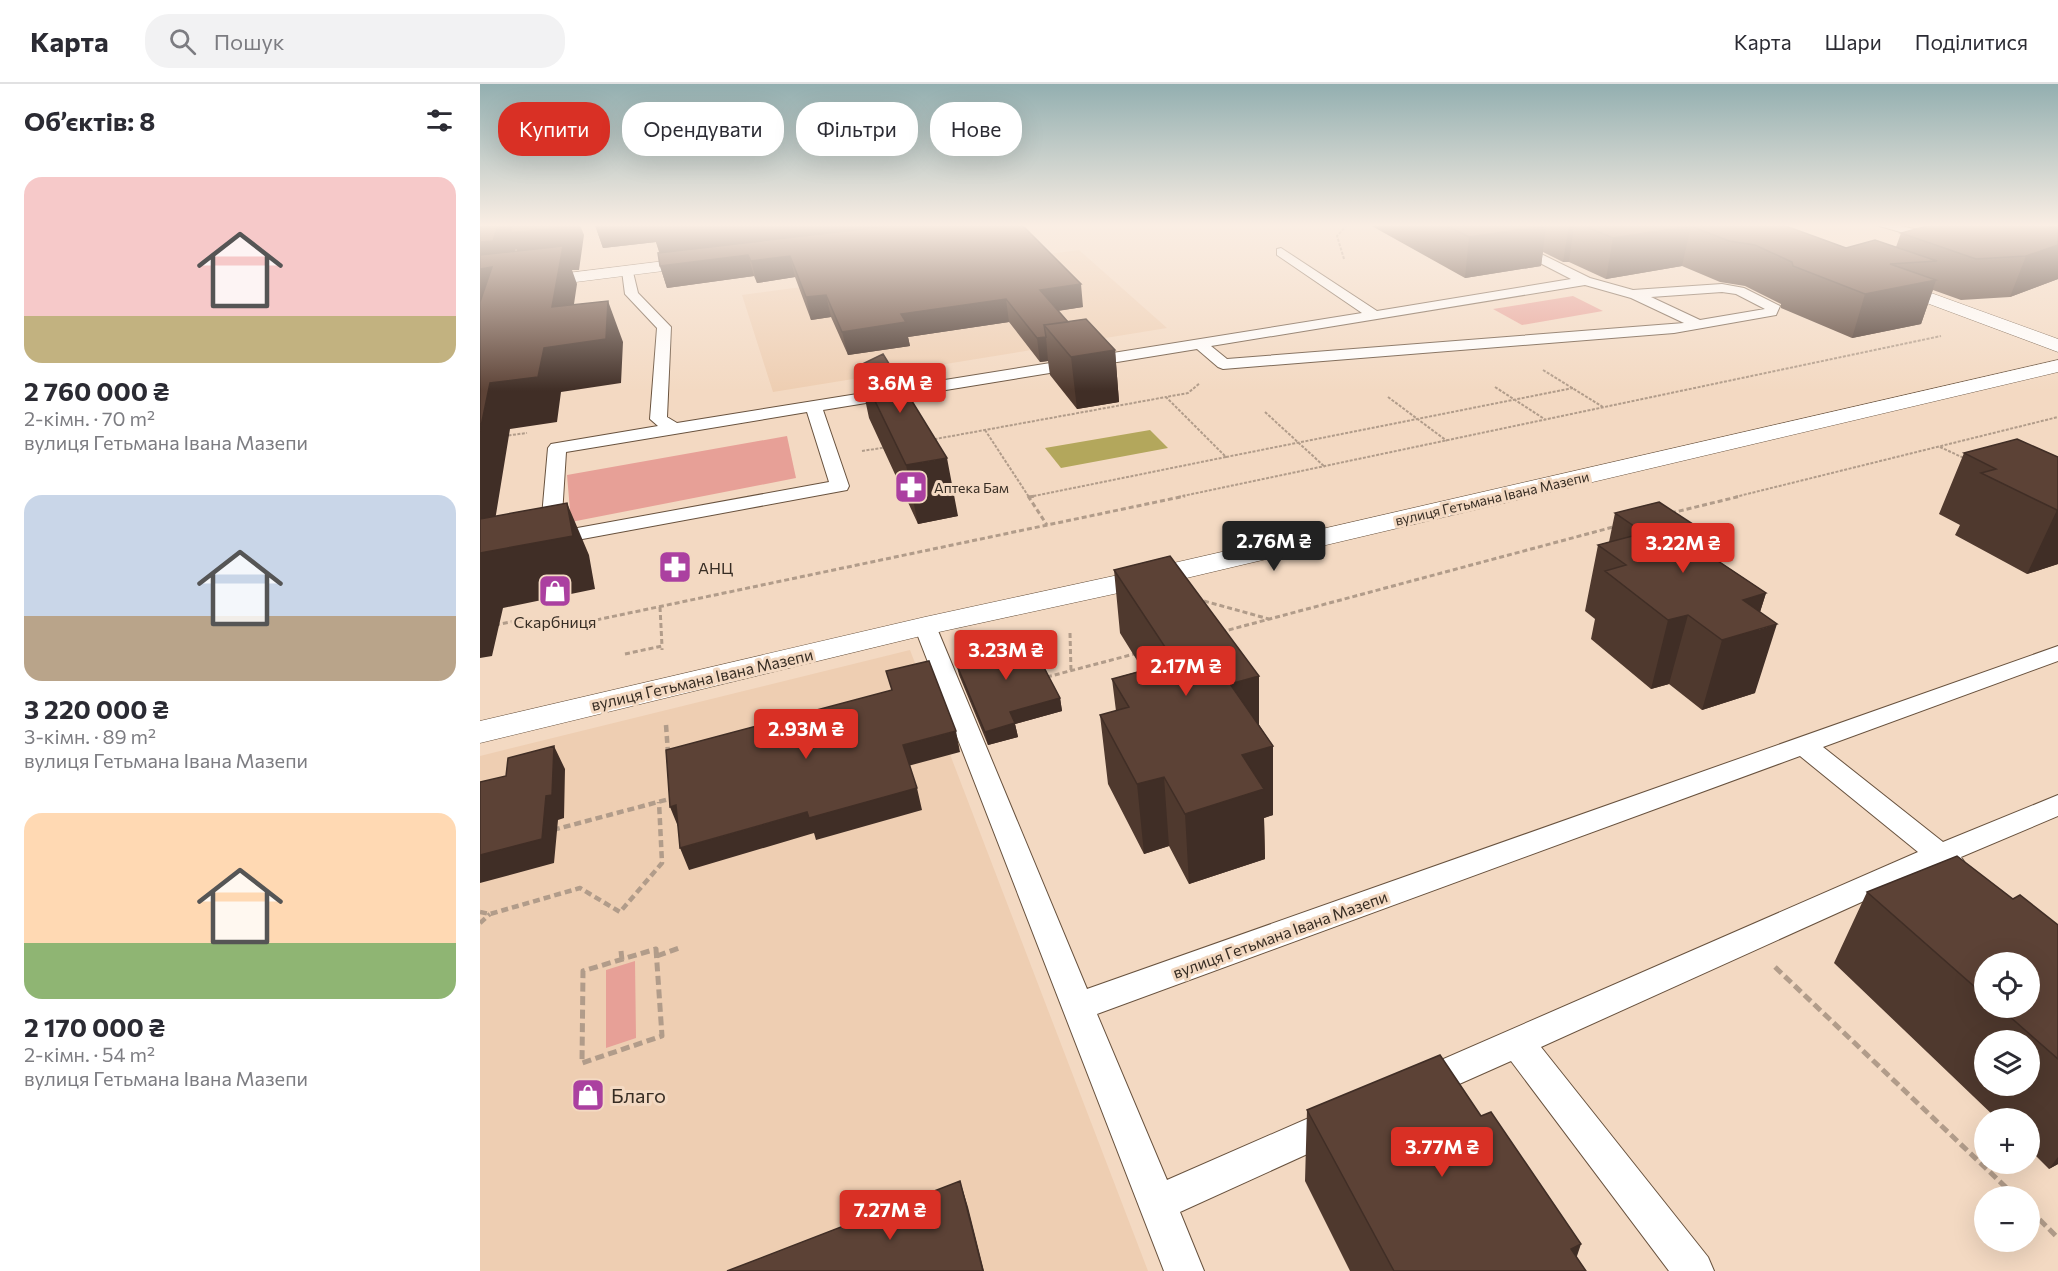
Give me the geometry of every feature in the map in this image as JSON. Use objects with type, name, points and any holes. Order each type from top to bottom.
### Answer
[{"type":"main road","points":[[480,289],[514,280]]},
{"type":"main road","points":[[1884,280],[2058,345]]},
{"type":"main road","name":"вулиця Гетьмана Івана Мазепи","points":[[480,732],[925,626],[1178,571],[2058,366]]},
{"type":"lane","points":[[630,280],[632,294],[664,327],[658,418],[674,429]]},
{"type":"lane","points":[[1323,280],[1374,315]]},
{"type":"lane","points":[[813,406],[840,486],[550,539],[556,448],[674,429],[813,406],[1199,343],[1585,281],[1633,294],[1699,325]]},
{"type":"lane","points":[[1199,343],[1224,364],[1674,329],[1771,312],[1773,306],[1739,291],[1722,288],[1633,294]]},
{"type":"lane","points":[[925,626],[1184,1271]]},
{"type":"lane","name":"вулиця Гетьмана Івана Мазепи","points":[[1077,1007],[2058,653]]},
{"type":"lane","points":[[1804,746],[1975,882]]},
{"type":"lane","points":[[1396,1096],[1939,855],[2058,805]]},
{"type":"lane","points":[[1517,1043],[1694,1271]]},
{"type":"lane","points":[[1156,1204],[1364,1111]]},
{"type":"path","points":[[491,626],[526,619],[558,628],[1942,336]]},
{"type":"path","points":[[1499,342],[1604,408]]},
{"type":"path","points":[[926,440],[1188,393],[1224,364]]},
{"type":"path","points":[[1495,387],[1546,420]]},
{"type":"path","points":[[1029,497],[1573,388]]},
{"type":"path","points":[[1166,397],[1226,457]]},
{"type":"path","points":[[1388,398],[1447,441]]},
{"type":"path","points":[[1265,412],[1325,467]]},
{"type":"path","points":[[1662,515],[2058,417]]},
{"type":"path","points":[[985,430],[1047,525]]},
{"type":"path","points":[[502,436],[534,431],[556,448]]},
{"type":"path","points":[[830,457],[894,446]]},
{"type":"path","points":[[1940,446],[1972,462]]},
{"type":"path","points":[[1214,633],[1627,524]]},
{"type":"path","points":[[1200,600],[1269,619]]},
{"type":"path","points":[[625,654],[662,648],[660,607]]},
{"type":"path","points":[[1070,633],[1071,671]]},
{"type":"path","points":[[1039,680],[1148,651]]},
{"type":"path","points":[[666,718],[668,764]]},
{"type":"path","points":[[669,787],[670,799]]},
{"type":"path","points":[[547,831],[681,796]]},
{"type":"path","points":[[480,923],[490,914],[580,888],[620,912],[662,863],[658,802]]},
{"type":"path","points":[[480,912],[490,914]]},
{"type":"path","points":[[1747,940],[2004,1186]]},
{"type":"path","points":[[657,956],[679,948]]},
{"type":"path","points":[[656,949],[662,1036],[582,1063],[583,971],[622,960],[656,949]]},
{"type":"path","points":[[621,951],[622,960]]},
{"type":"path","points":[[2040,1220],[2058,1238]]},
{"type":"shaded area","points":[[851,280],[1113,280],[1167,328],[773,392],[742,295]]},
{"type":"shaded area","points":[[1573,296],[1603,311],[1522,325],[1493,309]]},
{"type":"shaded area","points":[[1150,430],[1168,448],[1061,468],[1045,448]]},
{"type":"shaded area","points":[[787,436],[796,478],[571,522],[567,475]]},
{"type":"shaded area","points":[[910,650],[1148,1271],[480,1271],[480,756]]},
{"type":"shaded area","points":[[635,961],[636,1038],[606,1048],[606,970]]},
{"type":"building","points":[[487,280],[557,280],[552,307],[608,301],[606,339],[544,348],[538,377],[490,383],[480,431],[480,302]]},
{"type":"building","points":[[800,280],[1077,280],[1081,284],[1040,290],[1068,322],[1044,325],[1046,337],[1037,338],[1006,299],[901,314],[906,322],[842,332],[826,295],[806,297]]},
{"type":"building","points":[[1830,280],[1934,280],[1865,294]]},
{"type":"building","points":[[1086,319],[1115,350],[1071,357],[1044,325]]},
{"type":"building","points":[[883,354],[947,458],[906,465],[858,366]]},
{"type":"building","points":[[2017,439],[2058,457],[2057,510],[1981,473],[1996,469],[1964,453]]},
{"type":"building","points":[[1659,502],[1722,543],[1700,549],[1766,593],[1743,600],[1777,624],[1722,640],[1688,615],[1668,620],[1605,571],[1626,565],[1598,545],[1644,533],[1615,513]]},
{"type":"building","points":[[567,503],[573,536],[480,553],[480,519]]},
{"type":"building","points":[[1170,556],[1259,676],[1230,684],[1273,746],[1242,755],[1264,789],[1185,814],[1164,777],[1137,784],[1100,715],[1129,707],[1112,679],[1175,662],[1114,570]]},
{"type":"building","points":[[1027,635],[1060,698],[1010,712],[1015,723],[985,732],[956,663],[975,658],[971,648]]},
{"type":"building","points":[[929,661],[956,731],[903,745],[917,788],[809,818],[807,812],[680,848],[676,805],[670,807],[666,750],[892,690],[886,671]]},
{"type":"building","points":[[554,746],[552,795],[546,796],[542,839],[480,855],[480,782],[506,776],[508,758]]},
{"type":"building","points":[[1957,856],[2013,899],[2020,895],[2058,925],[2058,1059],[2040,1043],[2040,1030],[2025,1030],[2011,1018],[2040,1018],[2040,952],[1974,952],[1974,986],[1867,892]]},
{"type":"building","points":[[1440,1055],[1481,1116],[1491,1112],[1581,1244],[1571,1249],[1586,1271],[1394,1271],[1307,1110]]},
{"type":"building","points":[[960,1181],[983,1271],[727,1271]]},
{"type":"place","name":"Аптека Бам","points":[[911,487]]},
{"type":"place","name":"АНЦ","points":[[675,567]]},
{"type":"place","name":"Скарбниця","points":[[555,591]]},
{"type":"place","name":"Благо","points":[[588,1095]]}]
